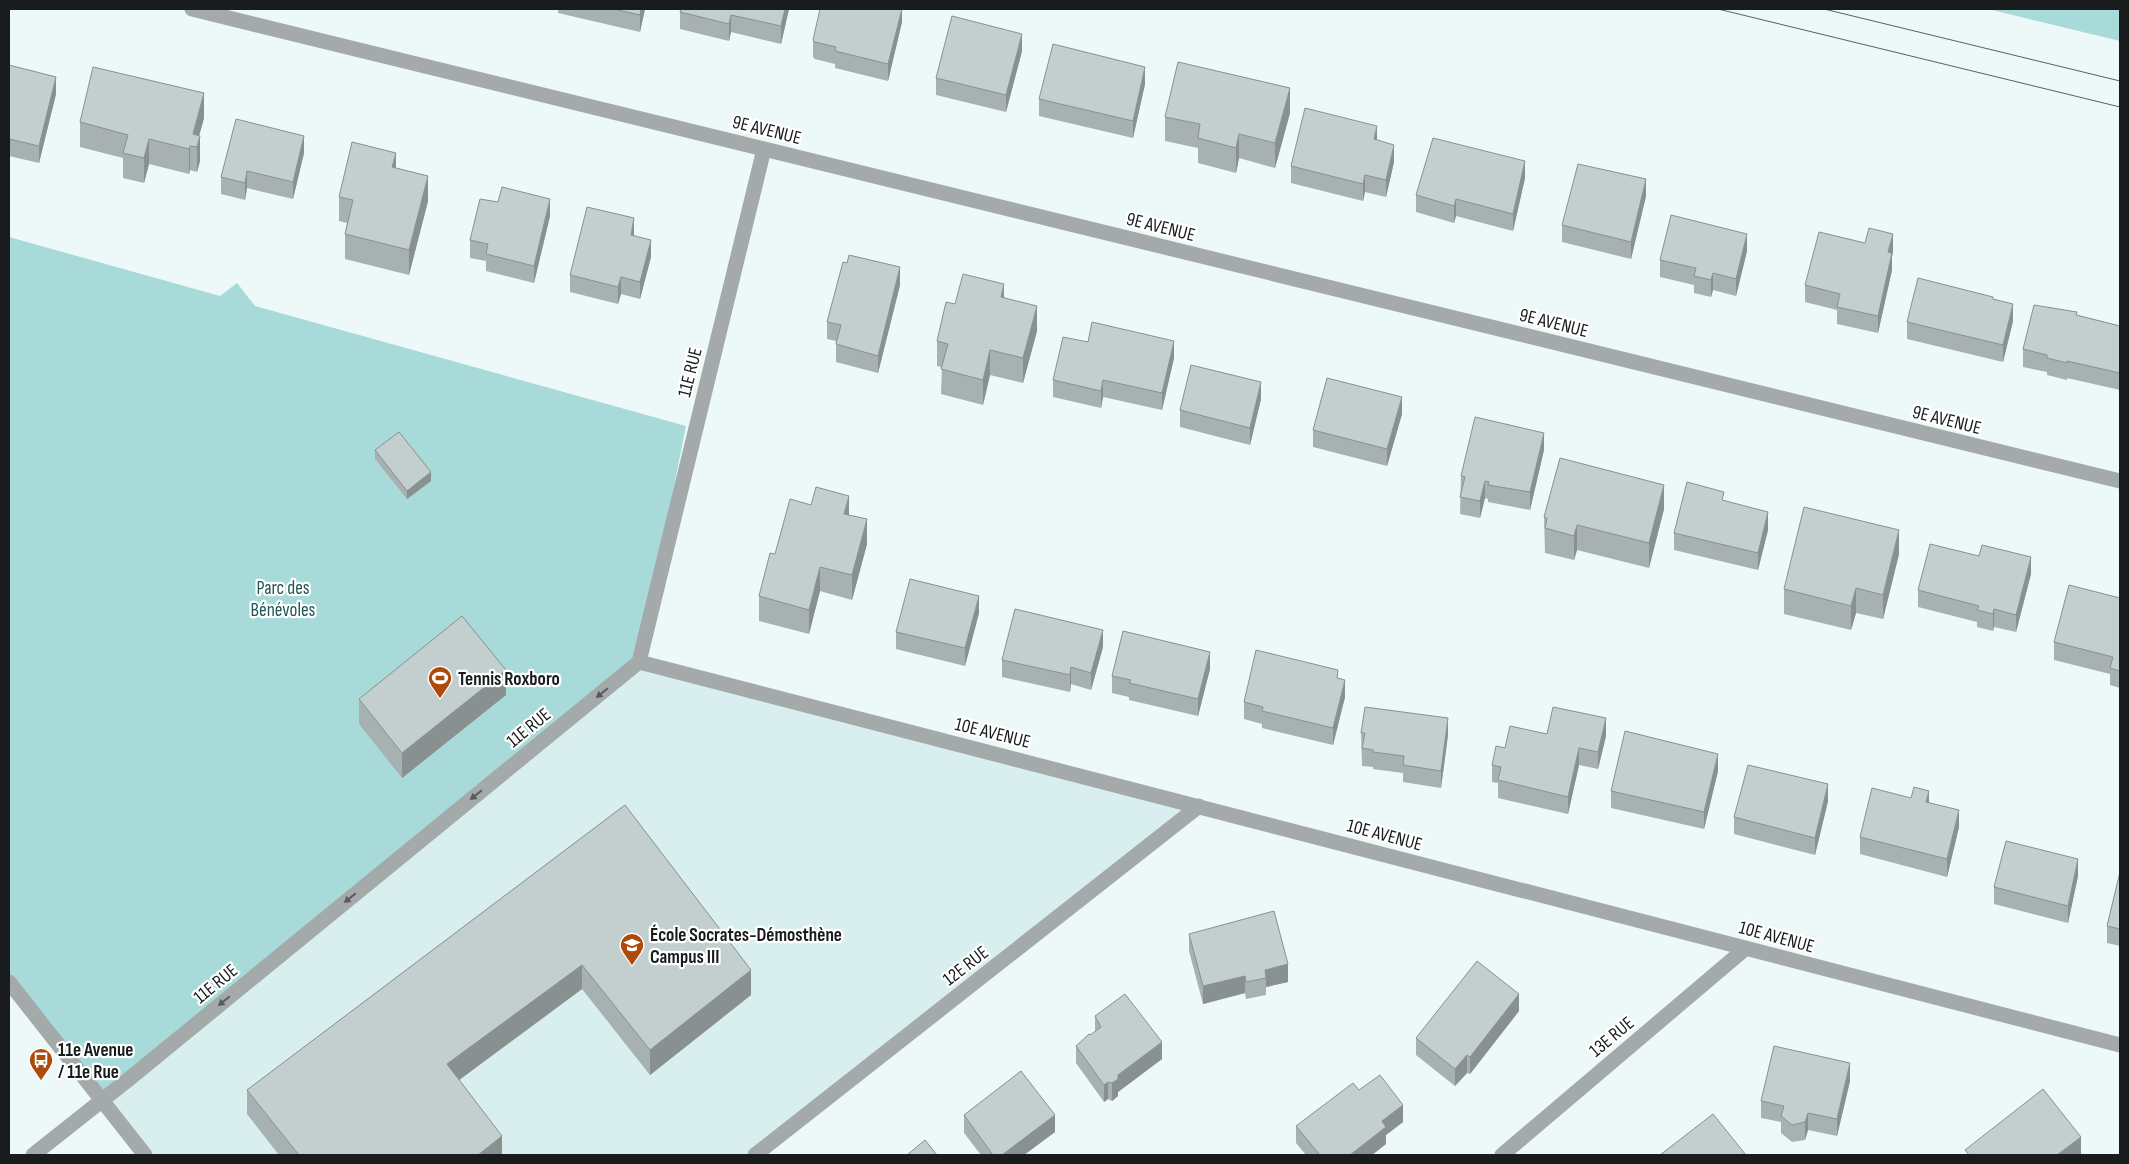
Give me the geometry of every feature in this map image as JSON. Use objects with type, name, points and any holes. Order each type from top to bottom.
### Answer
[{"type":"street","name":"9E AVENUE","points":[[192,9],[2120,482]]},
{"type":"street","name":"11E RUE","points":[[33,1155],[102,1101],[639,662],[764,149]]},
{"type":"street","name":"10E AVENUE","points":[[639,662],[2120,1045]]},
{"type":"street","name":"12E RUE","points":[[755,1155],[1199,806]]},
{"type":"street","name":"13E RUE","points":[[1502,1155],[1746,948]]},
{"type":"street","points":[[9,982],[144,1155]]},
{"type":"shaded area","name":"École Socrates-Démosthène Campus III","points":[[639,662],[1199,806],[755,1155],[145,1155],[102,1101]]},
{"type":"green space","points":[[1988,9],[2120,9],[2120,41]]},
{"type":"green space","name":"Parc des Bénévoles","points":[[9,237],[220,296],[237,283],[255,306],[686,426],[639,662],[102,1101],[9,982]]},
{"type":"building","points":[[613,9],[641,9],[640,15]]},
{"type":"building","points":[[681,9],[785,9],[781,26],[731,15],[729,24],[680,12]]},
{"type":"building","points":[[820,9],[902,9],[888,64],[835,51],[836,47],[815,42],[813,40]]},
{"type":"building","points":[[952,16],[1022,34],[1006,95],[936,78]]},
{"type":"building","points":[[1053,44],[1145,67],[1133,121],[1039,99]]},
{"type":"building","points":[[1178,62],[1290,88],[1275,143],[1239,134],[1236,148],[1198,138],[1200,124],[1165,117]]},
{"type":"building","points":[[9,65],[56,77],[39,146],[9,139]]},
{"type":"building","points":[[93,67],[204,93],[193,134],[200,136],[197,147],[190,146],[189,149],[149,139],[144,158],[123,153],[128,135],[80,122]]},
{"type":"building","points":[[1305,108],[1377,126],[1374,139],[1394,145],[1386,180],[1365,175],[1363,184],[1291,166]]},
{"type":"building","points":[[236,119],[304,136],[293,182],[247,171],[245,183],[221,177]]},
{"type":"building","points":[[1433,138],[1525,161],[1513,214],[1456,199],[1454,206],[1416,195]]},
{"type":"building","points":[[352,142],[396,153],[392,167],[428,176],[409,250],[345,234],[353,200],[339,197]]},
{"type":"building","points":[[1578,164],[1646,179],[1631,242],[1562,225]]},
{"type":"building","points":[[502,187],[550,199],[534,266],[486,254],[488,244],[470,240],[480,199],[498,202]]},
{"type":"building","points":[[587,207],[634,218],[631,235],[651,240],[640,282],[621,277],[618,287],[570,275]]},
{"type":"building","points":[[1671,215],[1747,234],[1736,279],[1713,273],[1711,280],[1694,276],[1696,268],[1660,260]]},
{"type":"building","points":[[1869,228],[1893,234],[1888,252],[1892,253],[1878,316],[1837,307],[1840,294],[1805,285],[1819,232],[1865,243]]},
{"type":"building","points":[[849,255],[900,267],[878,356],[836,344],[841,325],[827,322],[843,262],[847,263]]},
{"type":"building","points":[[963,274],[1004,284],[1001,297],[1037,306],[1023,358],[990,350],[983,380],[941,369],[948,344],[937,341],[946,302],[955,304]]},
{"type":"building","points":[[1918,278],[2013,304],[2003,345],[1907,322]]},
{"type":"building","points":[[2034,305],[2077,312],[2076,315],[2120,326],[2120,373],[2067,361],[2067,363],[2047,358],[2047,355],[2023,349]]},
{"type":"building","points":[[1092,322],[1174,341],[1162,393],[1103,380],[1101,391],[1053,380],[1063,337],[1088,342]]},
{"type":"building","points":[[1191,365],[1261,382],[1250,428],[1180,410]]},
{"type":"building","points":[[1327,378],[1402,397],[1387,449],[1313,430]]},
{"type":"building","points":[[1475,417],[1544,433],[1530,492],[1488,485],[1489,482],[1485,481],[1480,501],[1460,497],[1465,477],[1461,476]]},
{"type":"building","points":[[399,432],[431,472],[407,491],[375,450]]},
{"type":"building","points":[[1560,458],[1664,485],[1649,543],[1577,525],[1574,536],[1545,528],[1547,518],[1544,517]]},
{"type":"building","points":[[1687,482],[1724,492],[1722,500],[1768,512],[1758,553],[1674,533]]},
{"type":"building","points":[[816,487],[849,496],[844,514],[867,519],[852,575],[820,567],[809,610],[759,596],[770,553],[775,554],[790,499],[811,505]]},
{"type":"building","points":[[1804,507],[1899,530],[1883,595],[1856,588],[1851,606],[1784,589]]},
{"type":"building","points":[[1930,544],[1979,556],[1982,545],[2031,557],[2016,615],[1994,609],[1993,614],[1977,610],[1979,606],[1918,590]]},
{"type":"building","points":[[910,579],[979,596],[965,648],[896,632]]},
{"type":"building","points":[[2069,585],[2120,598],[2120,671],[2110,668],[2113,657],[2054,642]]},
{"type":"building","points":[[1015,609],[1103,630],[1091,673],[1071,667],[1070,675],[1002,660]]},
{"type":"building","points":[[462,616],[506,670],[402,753],[359,699]]},
{"type":"building","points":[[1123,631],[1210,652],[1198,699],[1129,683],[1131,680],[1112,676]]},
{"type":"building","points":[[1256,650],[1338,670],[1337,678],[1345,680],[1333,728],[1262,711],[1263,707],[1244,702]]},
{"type":"building","points":[[1365,707],[1448,718],[1441,771],[1403,765],[1404,756],[1373,752],[1373,750],[1362,748],[1365,733],[1361,733]]},
{"type":"building","points":[[1553,707],[1606,718],[1598,752],[1579,748],[1568,797],[1498,780],[1501,767],[1492,765],[1496,746],[1505,748],[1510,726],[1547,734]]},
{"type":"building","points":[[1625,731],[1718,754],[1704,812],[1611,791]]},
{"type":"building","points":[[1748,765],[1828,784],[1815,838],[1734,817]]},
{"type":"building","points":[[1914,787],[1929,791],[1926,802],[1959,810],[1947,859],[1860,837],[1872,788],[1911,798]]},
{"type":"building","points":[[625,805],[751,970],[650,1050],[582,965],[447,1064],[502,1136],[478,1155],[299,1155],[247,1090]]},
{"type":"building","points":[[2006,841],[2078,859],[2068,906],[1994,887]]},
{"type":"building","points":[[2120,872],[2120,929],[2107,926]]},
{"type":"building","points":[[1274,911],[1288,964],[1265,970],[1266,978],[1246,982],[1245,976],[1203,986],[1189,934]]},
{"type":"building","points":[[1477,961],[1519,994],[1470,1057],[1467,1055],[1455,1069],[1416,1038]]},
{"type":"building","points":[[1125,994],[1162,1042],[1118,1075],[1118,1079],[1104,1085],[1076,1046],[1089,1034],[1101,1027],[1095,1016]]},
{"type":"building","points":[[1774,1046],[1850,1063],[1837,1119],[1808,1113],[1805,1122],[1792,1125],[1781,1116],[1784,1106],[1761,1101]]},
{"type":"building","points":[[1021,1071],[1055,1115],[1002,1155],[993,1155],[964,1115]]},
{"type":"building","points":[[1380,1075],[1403,1105],[1382,1121],[1386,1127],[1350,1155],[1320,1155],[1296,1126],[1353,1083],[1359,1090]]},
{"type":"building","points":[[2043,1089],[2081,1137],[2057,1155],[1969,1155],[1965,1150]]},
{"type":"building","points":[[1713,1114],[1746,1155],[1660,1155]]},
{"type":"building","points":[[925,1140],[937,1155],[907,1155]]},
{"type":"tram line","points":[[1718,9],[2120,107]]},
{"type":"tram line","points":[[1824,9],[2120,81]]},
{"type":"place","name":"Tennis Roxboro","points":[[440,699]]},
{"type":"place","name":"École Socrates-Démosthène Campus III","points":[[632,966]]},
{"type":"place","name":"11e Avenue / 11e Rue","points":[[41,1081]]}]
